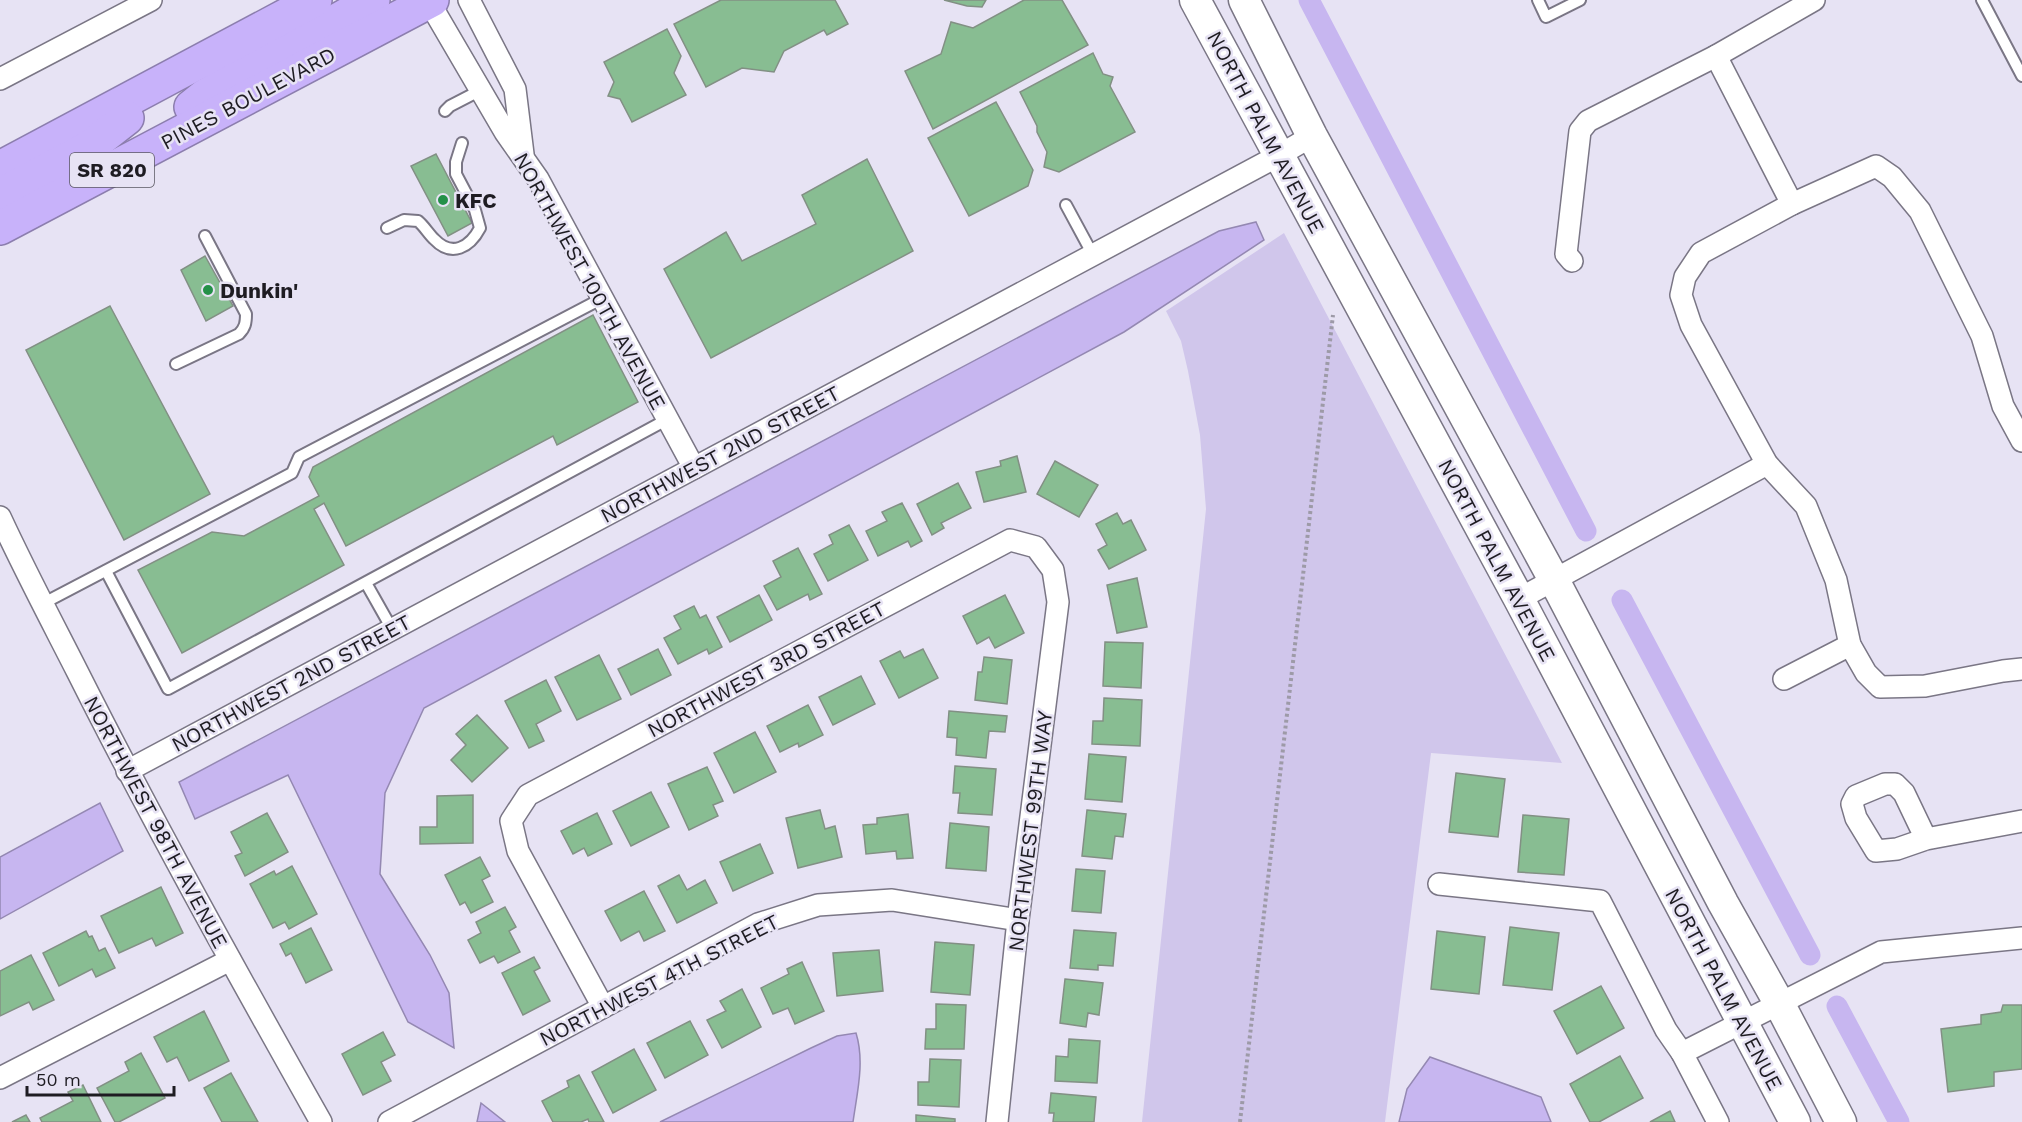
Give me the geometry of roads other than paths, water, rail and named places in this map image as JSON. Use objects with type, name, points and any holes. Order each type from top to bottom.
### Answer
[{"type":"highway","name":"SR 820","points":[[0,168],[315,0]]},
{"type":"highway","points":[[150,149],[169,125],[206,95],[373,0]]},
{"type":"highway","name":"PINES BOULEVARD","points":[[0,228],[430,1]]},
{"type":"highway","points":[[0,195],[90,147],[202,60]]},
{"type":"main road","name":"NORTH PALM AVENUE","points":[[1195,0],[1519,598],[1795,1122]]},
{"type":"main road","name":"NORTH PALM AVENUE","points":[[1244,0],[1312,136],[1554,580],[1841,1122]]},
{"type":"street","points":[[0,79],[151,0]]},
{"type":"street","points":[[469,0],[515,89],[524,158]]},
{"type":"street","points":[[1572,261],[1566,254],[1580,131],[1588,121],[1716,56],[1814,0]]},
{"type":"street","name":"NORTHWEST 100TH AVENUE","points":[[430,1],[505,132],[538,179],[694,468]]},
{"type":"street","points":[[1716,56],[1792,204]]},
{"type":"street","name":"NORTHWEST 2ND STREET","points":[[127,771],[1312,136]]},
{"type":"street","points":[[2022,441],[2004,406],[1982,336],[1920,211],[1892,177],[1876,166],[1792,204],[1701,253],[1685,277],[1681,296],[1691,325],[1767,464],[1806,507],[1836,579],[1850,645],[1866,673],[1880,687],[1925,687],[2003,670],[2022,669]]},
{"type":"street","points":[[1519,598],[1767,464]]},
{"type":"street","name":"NORTHWEST 98TH AVENUE","points":[[0,517],[127,771],[321,1122]]},
{"type":"street","name":"NORTHWEST 3RD STREET","points":[[603,1007],[518,851],[511,822],[528,795],[1010,540],[1036,547]]},
{"type":"street","name":"NORTHWEST 99TH WAY","points":[[997,1122],[1018,920],[1058,602],[1053,570],[1036,547]]},
{"type":"street","points":[[1784,679],[1850,645]]},
{"type":"street","points":[[1926,839],[2022,820]]},
{"type":"street","points":[[1439,884],[1600,901],[1666,1030],[1682,1053],[1718,1122]]},
{"type":"street","name":"NORTHWEST 4TH STREET","points":[[389,1122],[758,924],[818,905],[892,900],[1018,920]]},
{"type":"street","points":[[1682,1053],[1881,952],[2022,938]]},
{"type":"street","points":[[0,1078],[230,960]]},
{"type":"lane","points":[[1538,0],[1546,17],[1580,0]]},
{"type":"lane","points":[[1982,0],[2022,76]]},
{"type":"lane","points":[[445,111],[481,90]]},
{"type":"lane","points":[[387,228],[404,220],[417,221],[444,247],[458,248],[468,245],[480,228],[475,210],[456,174],[456,162],[462,143]]},
{"type":"lane","points":[[1066,205],[1093,255]]},
{"type":"lane","points":[[176,364],[239,334],[244,329],[246,321],[246,314],[205,236]]},
{"type":"lane","points":[[42,604],[292,473],[299,457],[601,299]]},
{"type":"lane","points":[[106,571],[168,689],[668,419]]},
{"type":"lane","points":[[366,583],[392,629]]},
{"type":"waterway","points":[[1309,0],[1586,531]]},
{"type":"waterway","points":[[1622,600],[1810,955]]},
{"type":"waterway","points":[[1837,1006],[1899,1122]]},
{"type":"place","name":"KFC","points":[[443,200]]},
{"type":"place","name":"Dunkin'","points":[[208,290]]}]
